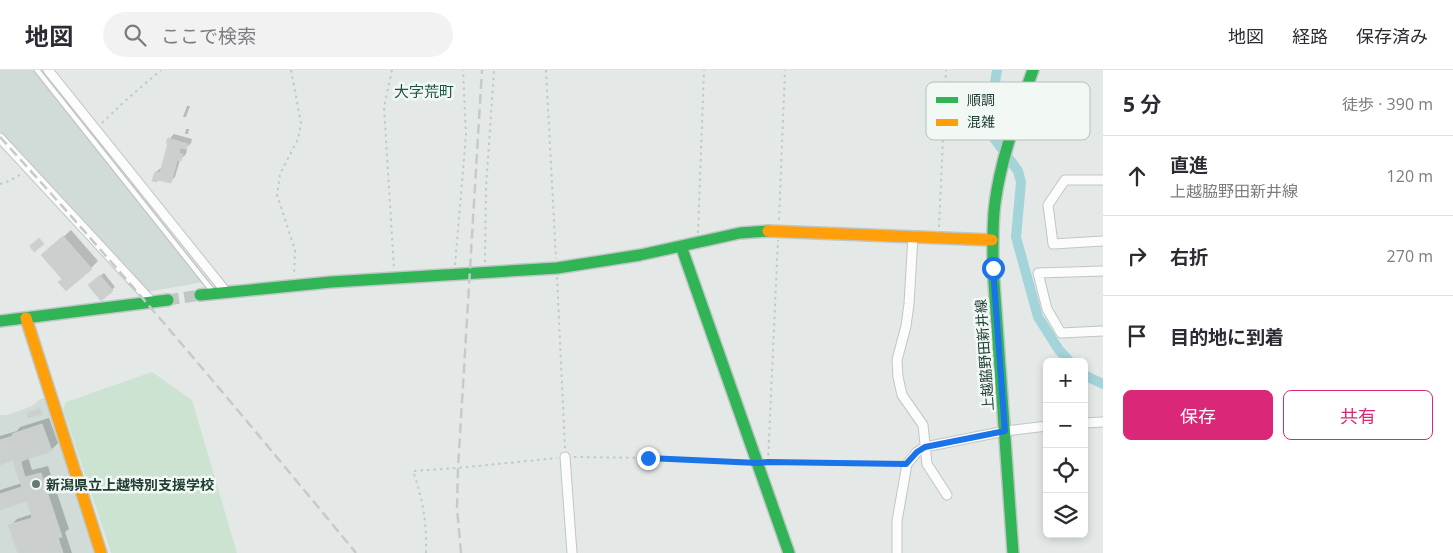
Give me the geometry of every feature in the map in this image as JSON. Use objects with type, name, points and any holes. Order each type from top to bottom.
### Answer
[{"type":"street","points":[[48,70],[221,293]]},
{"type":"street","name":"上越脇野田新井線","points":[[1029,82],[1033,70]]},
{"type":"street","points":[[0,138],[152,302]]},
{"type":"street","name":"上越脇野田新井線","points":[[1010,140],[995,203],[992,240],[1013,553]]},
{"type":"street","points":[[1103,180],[1065,180],[1048,205],[1053,244],[1103,241]]},
{"type":"street","points":[[200,295],[331,282],[557,268],[640,255],[740,233],[778,230],[992,240]]},
{"type":"street","points":[[913,236],[909,304],[897,360],[898,377],[906,403],[923,425],[928,464],[947,495]]},
{"type":"street","points":[[681,246],[763,462],[789,553]]},
{"type":"street","points":[[1103,271],[1038,274],[1047,309],[1061,332],[1103,331]]},
{"type":"street","points":[[0,321],[168,300]]},
{"type":"street","points":[[26,318],[101,553]]},
{"type":"street","points":[[1088,423],[1103,422]]},
{"type":"street","points":[[897,553],[897,521],[906,464],[917,452],[925,447],[1005,431],[1043,426]]},
{"type":"street","points":[[565,457],[572,553]]},
{"type":"lane","points":[[37,70],[221,293]]},
{"type":"path","points":[[94,129],[105,122],[125,101],[161,70]]},
{"type":"path","points":[[292,70],[301,124],[298,139],[280,174],[277,195],[295,250],[294,276]]},
{"type":"path","points":[[392,70],[384,107],[395,278]]},
{"type":"path","points":[[454,275],[466,135],[463,70]]},
{"type":"path","points":[[484,274],[486,196],[494,70]]},
{"type":"path","points":[[546,70],[565,457]]},
{"type":"path","points":[[698,242],[704,70]]},
{"type":"path","points":[[763,462],[786,70]]},
{"type":"path","points":[[938,237],[943,140]]},
{"type":"path","points":[[0,184],[28,170]]},
{"type":"path","points":[[426,553],[427,532],[422,500],[413,471],[565,457],[906,464]]},
{"type":"shaded area","points":[[0,70],[44,70],[209,281],[147,292],[0,132]]},
{"type":"shaded area","name":"新潟県立上越特別支援学校","points":[[45,398],[95,553],[0,553],[0,415],[7,415],[32,406],[40,399]]},
{"type":"green space","points":[[152,372],[192,400],[237,553],[111,553],[63,409],[66,402]]},
{"type":"building","points":[[168,138],[188,144],[186,149],[180,148],[179,154],[183,154],[181,161],[177,160],[171,183],[158,180],[157,182],[152,181],[155,172],[160,173]]},
{"type":"building","points":[[63,236],[92,269],[66,291],[58,282],[62,279],[41,255]]},
{"type":"building","points":[[39,238],[44,244],[34,252],[30,246]]},
{"type":"building","points":[[100,275],[113,291],[101,301],[88,285]]},
{"type":"building","points":[[40,408],[42,414],[28,418],[27,413]]},
{"type":"building","points":[[42,424],[52,451],[21,461],[15,465],[13,460],[0,465],[0,440]]},
{"type":"building","points":[[21,463],[25,477],[41,473],[62,537],[58,538],[63,553],[18,553],[8,525],[32,518],[27,501],[0,510],[0,494],[22,487],[14,466]]},
{"type":"waterway","points":[[995,82],[997,70]]},
{"type":"waterway","points":[[995,140],[1018,171],[1021,182],[1016,237],[1038,317],[1066,358]]},
{"type":"waterway","points":[[1088,377],[1103,384]]},
{"type":"tunnel","points":[[168,300],[200,295]]},
{"type":"railway","points":[[461,553],[457,508],[458,468],[482,70]]},
{"type":"railway","points":[[0,137],[181,343],[356,553]]},
{"type":"traffic: fast","points":[[1029,82],[1033,70]]},
{"type":"traffic: fast","points":[[1010,140],[1001,169],[995,203],[993,268],[1013,553]]},
{"type":"traffic: fast","points":[[200,295],[331,282],[557,268],[640,255],[740,233],[768,231]]},
{"type":"traffic: fast","points":[[681,246],[789,553]]},
{"type":"traffic: fast","points":[[0,321],[168,300]]},
{"type":"traffic: slow","points":[[768,231],[992,240]]},
{"type":"traffic: slow","points":[[26,318],[101,553]]},
{"type":"place","name":"新潟県立上越特別支援学校","points":[[36,484]]},
{"type":"district","name":"大字荒町","points":[[424,91]]},
{"type":"route","points":[[648,458],[758,463],[906,464],[910,458],[925,447],[1005,431],[993,268]]}]
